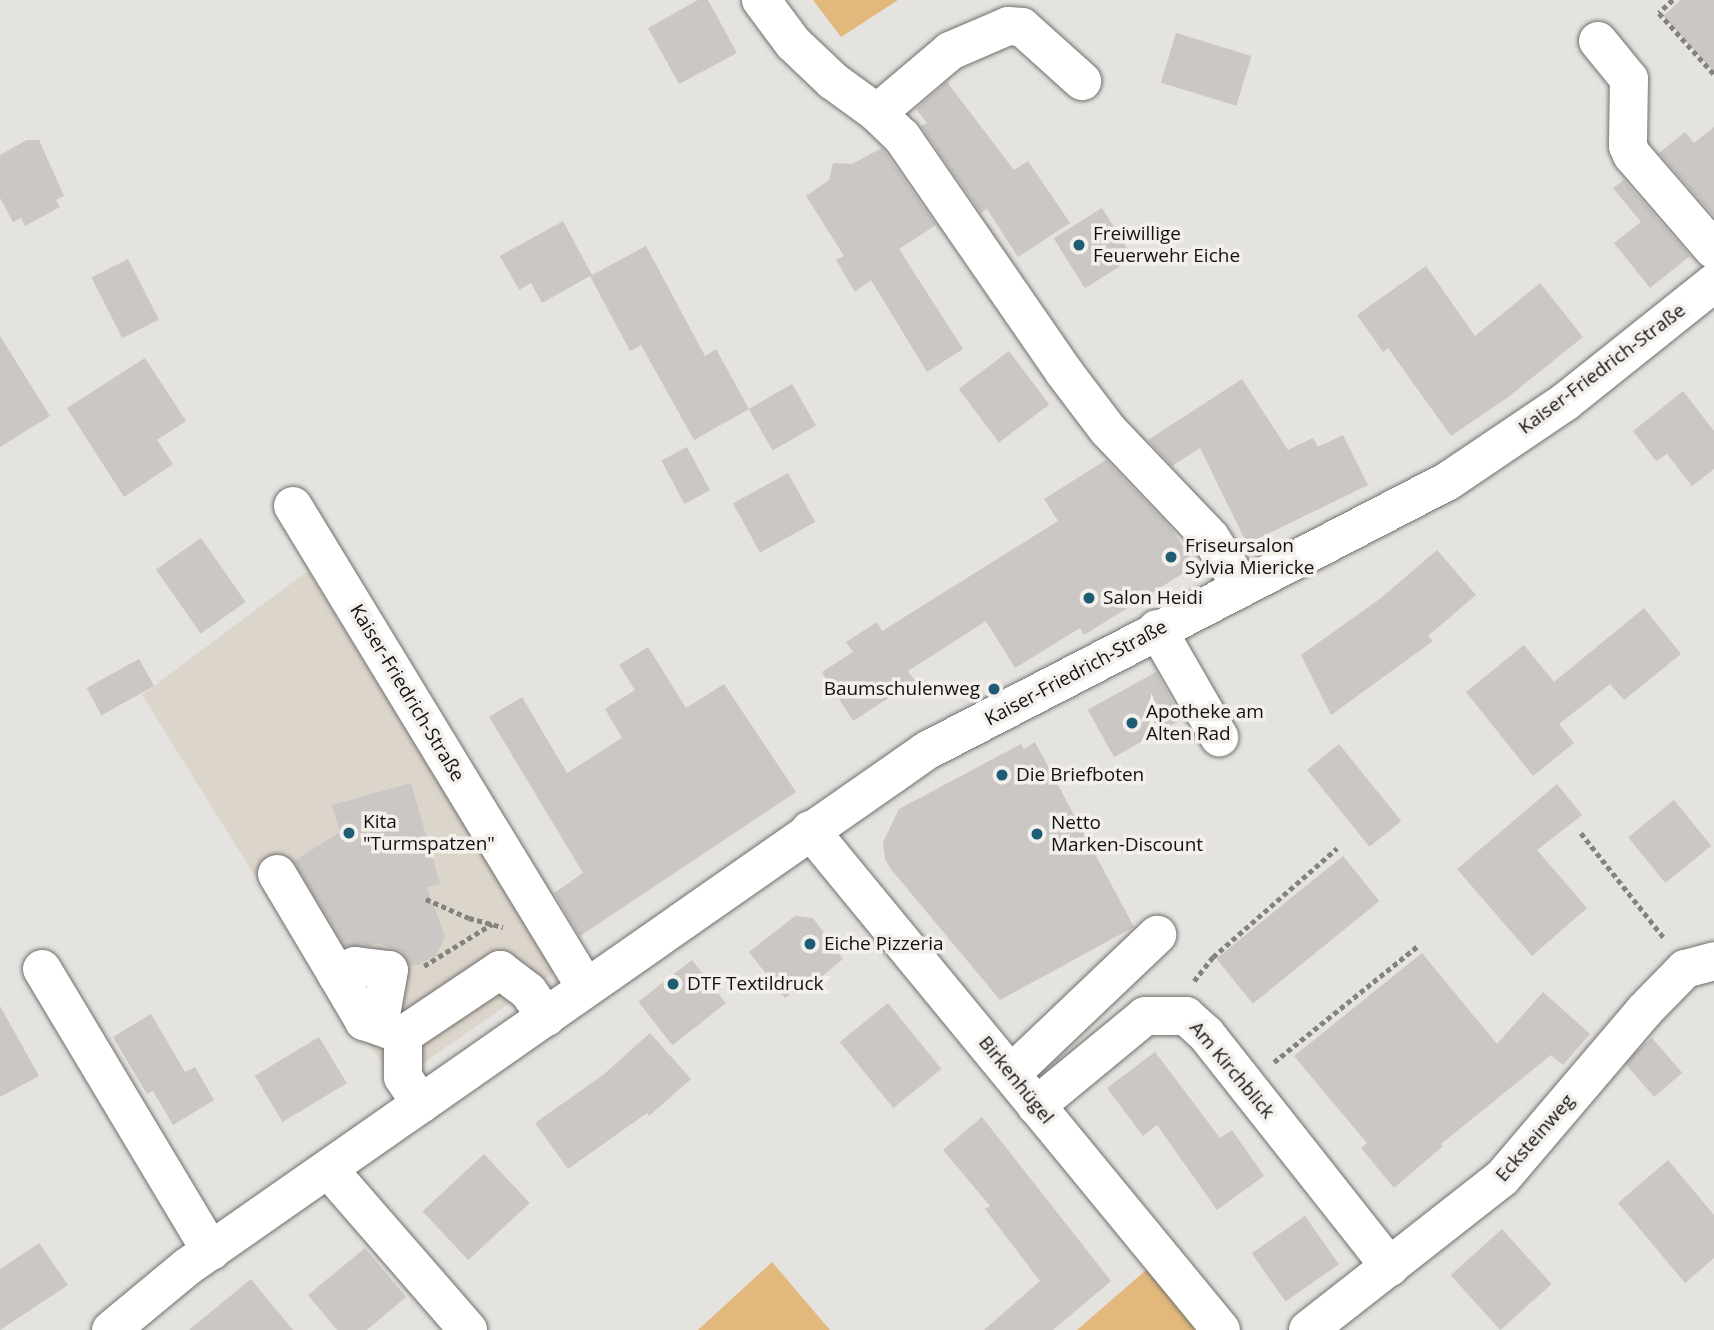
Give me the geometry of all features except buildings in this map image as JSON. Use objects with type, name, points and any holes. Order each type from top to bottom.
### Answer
[{"type":"street","points":[[761,0],[793,43],[833,82],[877,113],[902,137],[1064,372],[1108,430],[1210,537],[1242,587]]},
{"type":"street","points":[[877,113],[950,51],[1008,26],[1022,27],[1082,81]]},
{"type":"street","points":[[1598,41],[1629,79],[1628,146],[1632,155],[1714,250]]},
{"type":"street","name":"Kaiser-Friedrich-Straße","points":[[111,1330],[211,1251],[926,751],[1157,629],[1448,481],[1565,402],[1714,283]]},
{"type":"street","name":"Kaiser-Friedrich-Straße","points":[[293,506],[586,988]]},
{"type":"street","points":[[1157,629],[1219,737]]},
{"type":"street","name":"Birkenhügel","points":[[810,830],[1221,1330]]},
{"type":"street","points":[[277,874],[337,975],[355,966],[389,970],[391,1030],[403,1077],[421,1104]]},
{"type":"street","points":[[1011,1074],[1157,935]]},
{"type":"street","name":"Ecksteinweg","points":[[1308,1330],[1502,1178],[1644,1012],[1700,965]]},
{"type":"street","points":[[42,970],[211,1251]]},
{"type":"street","points":[[391,1030],[500,970],[528,991],[546,1017]]},
{"type":"street","name":"Am Kirchblick","points":[[1036,1106],[1145,1016],[1186,1016],[1206,1034],[1390,1267]]},
{"type":"street","points":[[329,1170],[468,1330]]},
{"type":"path","points":[[1673,0],[1659,13],[1714,74]]},
{"type":"path","points":[[1581,833],[1646,912],[1700,965]]},
{"type":"path","points":[[1186,1016],[1192,984],[1213,957],[1337,848]]},
{"type":"path","points":[[426,899],[509,928],[505,975]]},
{"type":"path","points":[[415,968],[427,965],[492,924]]},
{"type":"path","points":[[1246,1085],[1418,946]]},
{"type":"shaded area","points":[[813,0],[898,0],[841,37]]},
{"type":"shaded area","name":"Kita \"Turmspatzen\"","points":[[308,571],[555,972],[397,1081],[324,987],[142,695]]},
{"type":"shaded area","points":[[1161,1257],[1221,1330],[1077,1330]]},
{"type":"shaded area","points":[[772,1262],[830,1330],[698,1330]]},
{"type":"place","name":"Freiwillige Feuerwehr Eiche","points":[[1079,245]]},
{"type":"place","name":"Friseursalon Sylvia Miericke","points":[[1171,557]]},
{"type":"place","name":"Salon Heidi","points":[[1089,598]]},
{"type":"place","name":"Baumschulenweg","points":[[994,689]]},
{"type":"place","name":"Apotheke am Alten Rad","points":[[1132,723]]},
{"type":"place","name":"Die Briefboten","points":[[1002,775]]},
{"type":"place","name":"Kita \"Turmspatzen\"","points":[[349,833]]},
{"type":"place","name":"Netto Marken-Discount","points":[[1037,834]]},
{"type":"place","name":"Eiche Pizzeria","points":[[810,944]]},
{"type":"place","name":"DTF Textildruck","points":[[673,984]]}]
